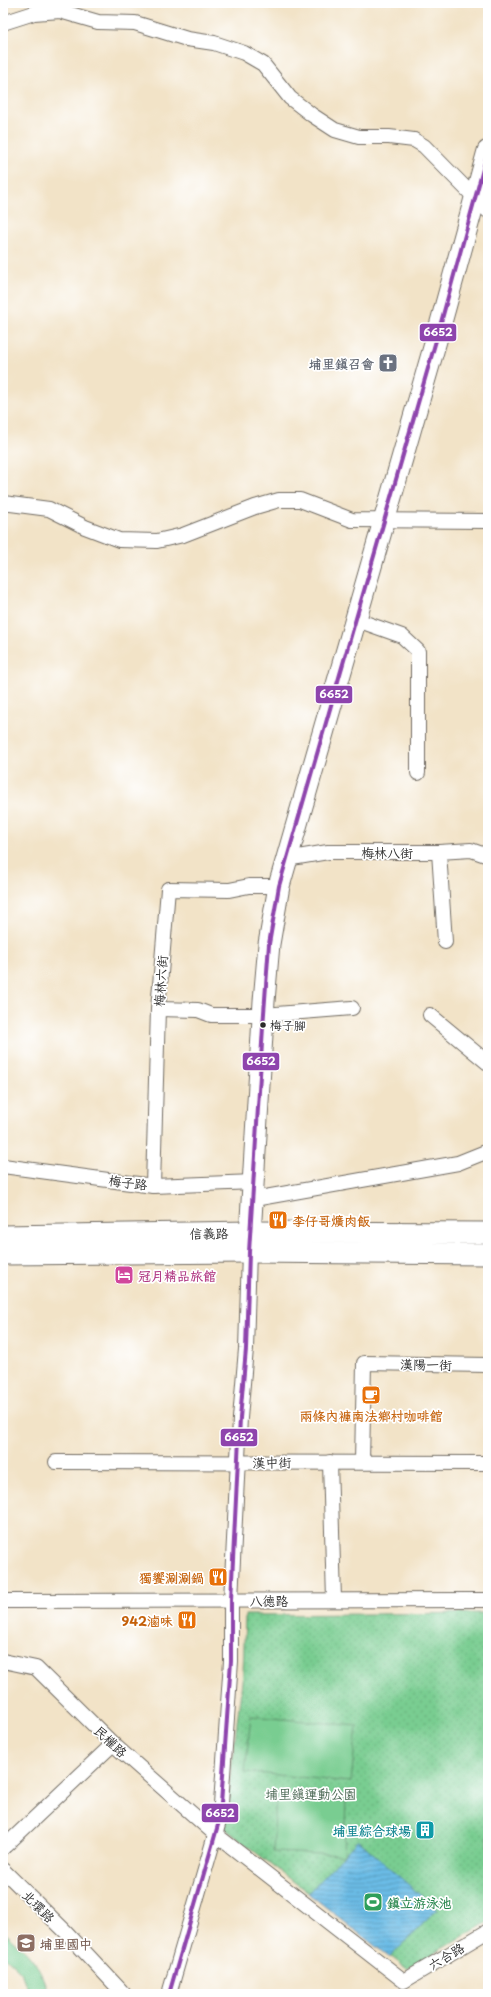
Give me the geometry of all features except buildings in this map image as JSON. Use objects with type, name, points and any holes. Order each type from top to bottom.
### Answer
[{"type":"main road","points":[[250,1242],[269,944],[279,886],[386,519],[482,205],[488,151]]},
{"type":"main road","name":"信義路","points":[[3,1254],[250,1242],[488,1233]]},
{"type":"main road","name":"信義路","points":[[3,1236],[250,1242],[488,1254]]},
{"type":"street","points":[[3,23],[34,13],[60,11],[98,22],[135,24],[187,39],[214,43],[244,53],[263,64],[290,98],[335,130],[359,137],[389,137],[414,140],[424,146],[482,205]]},
{"type":"street","points":[[3,503],[49,509],[86,527],[119,540],[157,541],[183,535],[255,507],[279,500],[300,500],[352,520],[386,519],[488,521]]},
{"type":"street","points":[[357,620],[402,636],[418,651],[418,773]]},
{"type":"street","name":"梅林八街","points":[[286,859],[328,852],[439,852],[472,850],[488,856]]},
{"type":"street","points":[[439,852],[445,942]]},
{"type":"street","name":"梅林六街","points":[[153,1186],[158,1009],[168,889],[229,890],[249,886],[279,886]]},
{"type":"street","points":[[158,1009],[198,1010],[211,1015],[264,1015],[352,1008]]},
{"type":"street","points":[[430,1015],[488,1062]]},
{"type":"street","name":"梅子路","points":[[3,1166],[153,1186],[254,1190],[458,1163],[488,1151]]},
{"type":"street","points":[[169,1994],[220,1818],[230,1669],[231,1600],[240,1418],[246,1349],[250,1242]]},
{"type":"street","name":"漢陽一街","points":[[362,1462],[364,1363],[488,1365]]},
{"type":"street","name":"漢中街","points":[[56,1462],[488,1463]]},
{"type":"street","points":[[330,1462],[334,1600]]},
{"type":"street","name":"八德路","points":[[3,1602],[488,1600]]},
{"type":"street","name":"民權路","points":[[3,1661],[36,1668],[113,1744],[215,1834],[404,1981]]},
{"type":"street","points":[[3,1848],[113,1744]]},
{"type":"street","name":"北環路","points":[[3,1870],[66,1932],[124,1994]]},
{"type":"street","name":"六合路","points":[[404,1981],[488,1931]]},
{"type":"green space","name":"埔里鎮運動公園","points":[[488,1613],[488,1922],[407,1969],[224,1828],[243,1673],[245,1615]]},
{"type":"green space","points":[[251,1716],[357,1726],[351,1782],[245,1772]]},
{"type":"green space","points":[[276,1796],[346,1799],[344,1855],[273,1852]]},
{"type":"green space","points":[[3,1931],[31,1958],[41,1974],[48,1994],[29,1994],[21,1972],[3,1955]]},
{"type":"water","name":"鎮立游泳池","points":[[358,1840],[437,1910],[389,1957],[308,1893]]},
{"type":"transit line","name":"6652","points":[[169,1994],[220,1818],[231,1661],[231,1600],[240,1418],[246,1349],[249,1252],[263,1027],[269,944],[279,886],[437,337],[488,151]]},
{"type":"place","name":"埔里鎮召會","points":[[388,363]]},
{"type":"place","name":"梅子腳","points":[[263,1025]]},
{"type":"place","name":"李仔哥爌肉飯","points":[[278,1220]]},
{"type":"place","name":"冠月精品旅館","points":[[124,1275]]},
{"type":"place","name":"兩條內褲南法鄉村咖啡館","points":[[371,1395]]},
{"type":"place","name":"獨饗涮涮鍋","points":[[218,1577]]},
{"type":"place","name":"942滷味","points":[[187,1620]]},
{"type":"place","name":"埔里綜合球場","points":[[425,1830]]},
{"type":"place","name":"鎮立游泳池","points":[[373,1902]]},
{"type":"place","name":"埔里國中","points":[[26,1943]]}]
